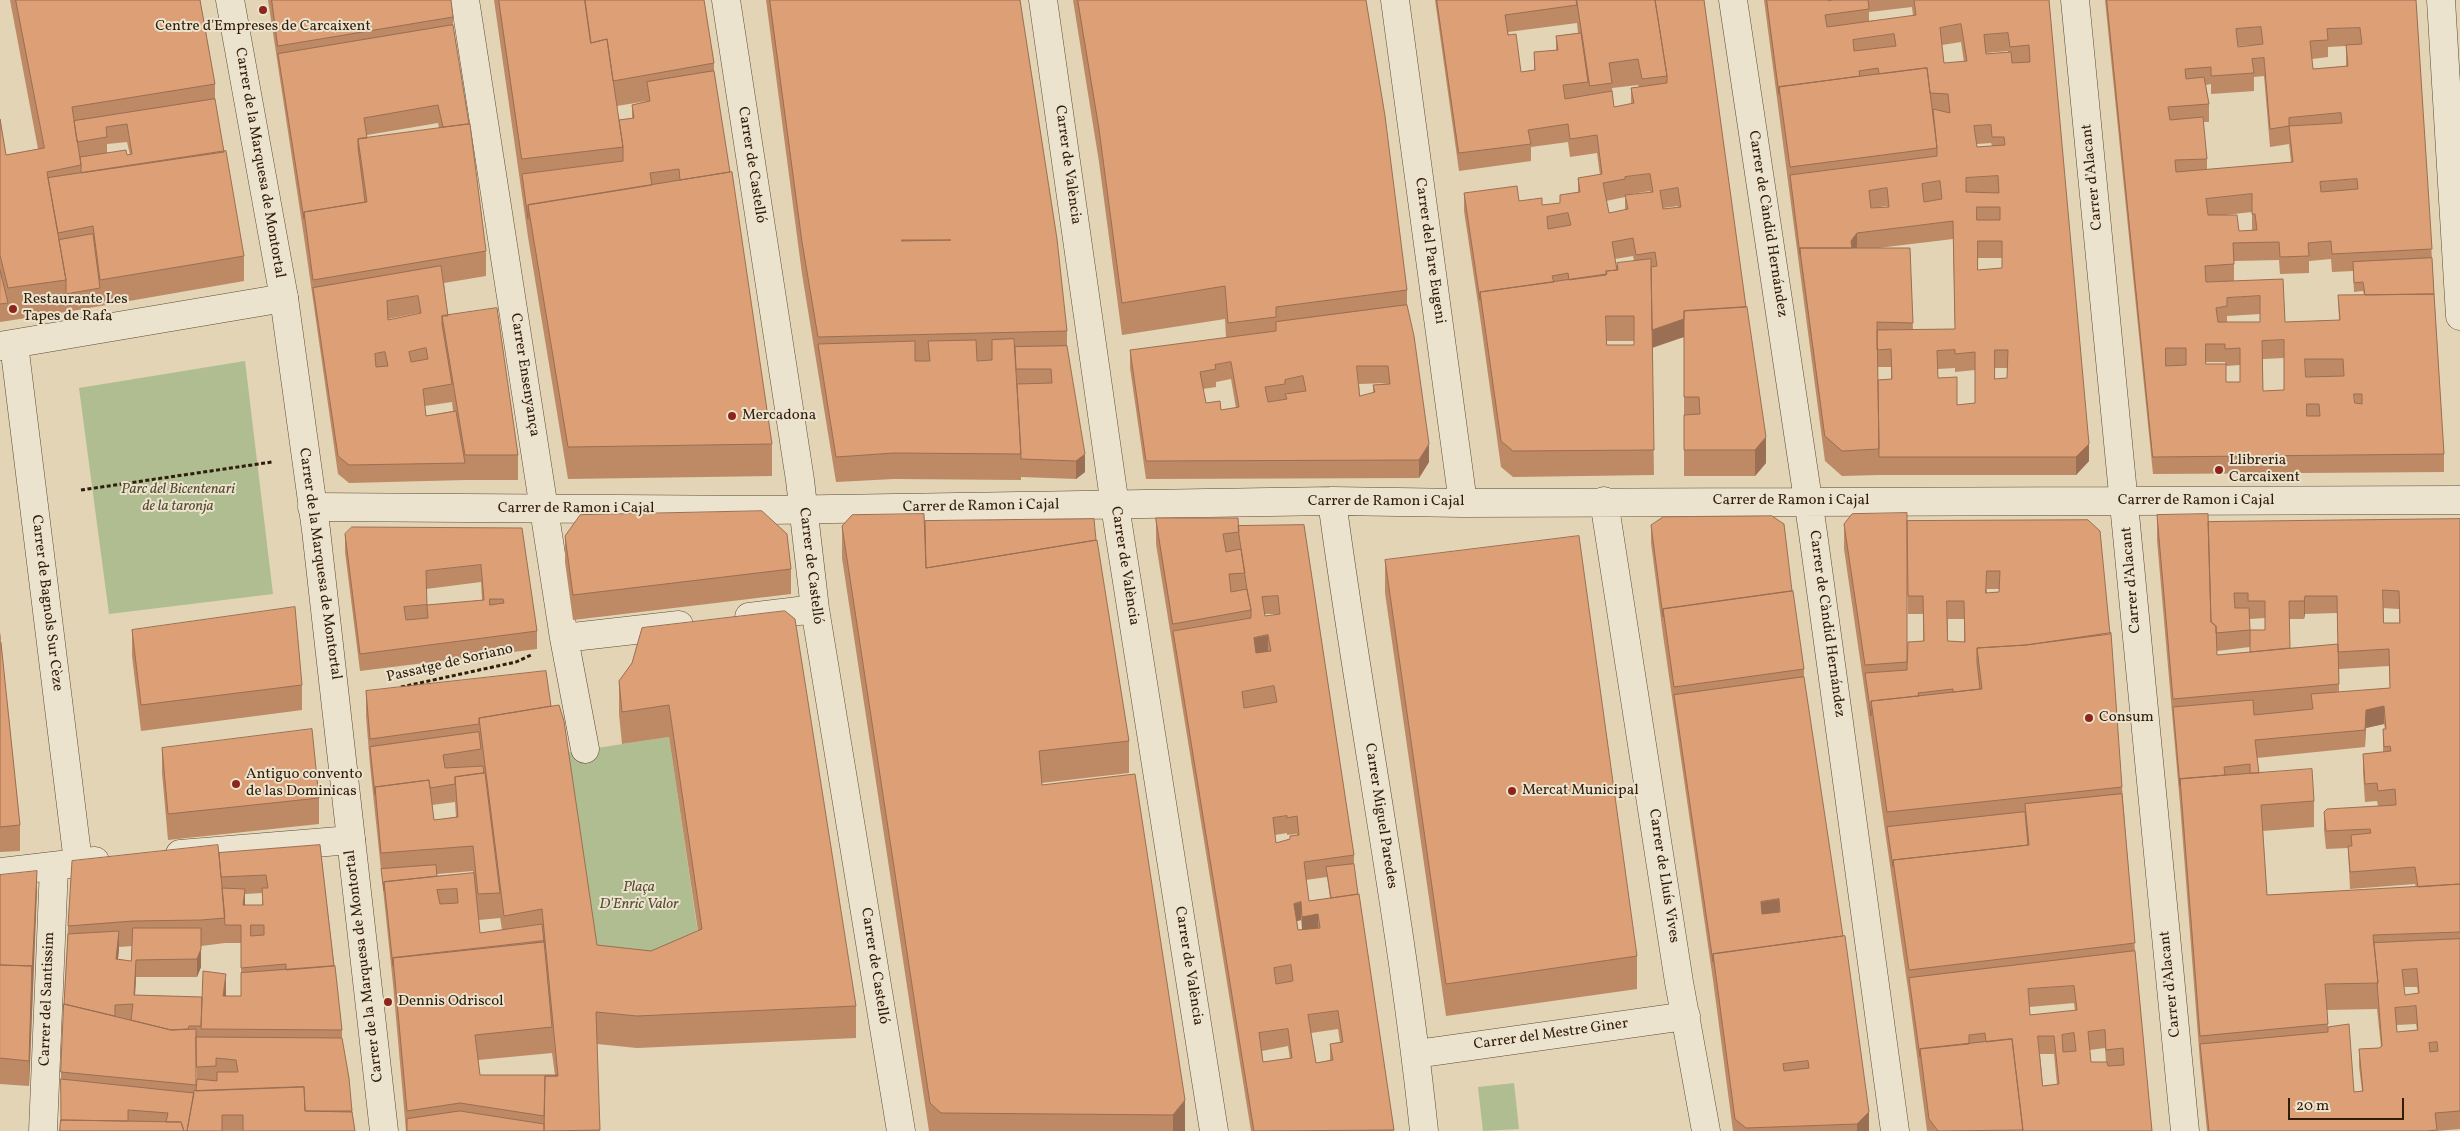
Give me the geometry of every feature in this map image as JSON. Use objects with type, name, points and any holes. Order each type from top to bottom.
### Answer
[{"type":"street","name":"Carrer de la Marquesa de Montortal","points":[[230,0],[284,298],[316,530],[337,702],[384,1131]]},
{"type":"street","name":"Carrer Ensenyança","points":[[465,0],[564,638],[585,749]]},
{"type":"street","name":"Carrer de Castelló","points":[[726,0],[800,480],[815,609],[901,1131]]},
{"type":"street","name":"Carrer de València","points":[[1043,0],[1115,506],[1214,1131]]},
{"type":"street","name":"Carrer del Pare Eugeni","points":[[1395,0],[1463,503]]},
{"type":"street","name":"Carrer de Càndid Hernández","points":[[1733,0],[1808,502],[1896,1131]]},
{"type":"street","name":"Carrer d'Alacant","points":[[2075,0],[2185,1131]]},
{"type":"street","points":[[2441,0],[2456,202],[2460,316]]},
{"type":"street","points":[[7,345],[284,298]]},
{"type":"street","name":"Carrer de Bagnols Sur Cèze","points":[[7,345],[66,864]]},
{"type":"street","name":"Carrer de Ramon i Cajal","points":[[312,507],[545,510],[1115,506],[1332,501],[1463,503],[1604,501],[2460,500]]},
{"type":"street","name":"Carrer Miguel Paredes","points":[[1332,501],[1416,1054],[1424,1131]]},
{"type":"street","name":"Carrer de Lluís Vives","points":[[1604,501],[1679,982],[1706,1131]]},
{"type":"street","points":[[564,638],[815,609]]},
{"type":"street","points":[[156,856],[351,840]]},
{"type":"street","points":[[0,872],[117,859]]},
{"type":"street","name":"Carrer del Santissim","points":[[43,1131],[66,864]]},
{"type":"street","name":"Carrer del Mestre Giner","points":[[1416,1054],[1686,1016]]},
{"type":"path","points":[[82,490],[273,462]]},
{"type":"path","name":"Passatge de Soriano","points":[[394,689],[516,662],[564,638]]},
{"type":"green space","name":"Parc del Bicentenari de la taronja","points":[[245,361],[273,594],[109,614],[79,388]]},
{"type":"green space","name":"Plaça D'Enric Valor","points":[[669,737],[702,961],[597,977],[564,753]]},
{"type":"green space","points":[[1514,1083],[1519,1129],[1483,1131],[1478,1087]]},
{"type":"building","points":[[16,0],[200,0],[215,84],[72,107],[81,165],[47,172],[66,280],[8,288],[0,255],[0,119],[6,155],[44,148]]},
{"type":"building","points":[[272,0],[451,0],[453,17],[278,46]]},
{"type":"building","points":[[499,0],[585,0],[591,43],[607,39],[623,147],[522,159]]},
{"type":"building","points":[[585,0],[704,0],[714,63],[613,81],[607,39],[591,43]]},
{"type":"building","points":[[770,0],[1020,0],[1057,239],[1067,331],[818,337],[802,242]],"holes":[[[902,240],[951,240],[902,241]]]},
{"type":"building","points":[[1078,0],[1366,0],[1385,116],[1407,290],[1276,307],[1276,317],[1228,323],[1225,286],[1122,303],[1099,129]]},
{"type":"building","points":[[1437,0],[1576,0],[1577,5],[1505,15],[1508,35],[1516,34],[1521,72],[1535,70],[1534,52],[1558,50],[1556,36],[1581,33],[1588,82],[1563,85],[1565,99],[1612,91],[1614,107],[1634,103],[1631,88],[1667,83],[1655,0],[1704,0],[1746,307],[1684,311],[1684,319],[1652,330],[1651,267],[1657,266],[1655,252],[1636,255],[1633,238],[1612,242],[1617,270],[1606,271],[1606,275],[1569,280],[1568,273],[1552,276],[1554,282],[1480,292],[1480,300],[1464,193],[1517,186],[1519,201],[1542,198],[1542,205],[1560,203],[1560,195],[1580,192],[1578,178],[1602,174],[1597,135],[1570,139],[1568,124],[1528,130],[1531,144],[1459,153]],"holes":[[[1650,174],[1653,192],[1625,195],[1628,209],[1609,213],[1603,183],[1625,179],[1625,177]],[[1678,188],[1681,207],[1663,209],[1660,191]],[[1568,213],[1571,225],[1548,229],[1547,217]]]},
{"type":"building","points":[[1577,0],[1655,0],[1667,76],[1642,79],[1638,59],[1609,63],[1612,83],[1590,86]]},
{"type":"building","points":[[1767,0],[1868,0],[1869,9],[1825,15],[1827,27],[1916,15],[1914,0],[2049,0],[2089,444],[2076,457],[1879,457],[1878,380],[1892,379],[1891,349],[1877,350],[1877,330],[1955,329],[1953,221],[1857,233],[1851,241],[1852,248],[1800,248],[1800,255],[1790,175],[1937,156],[1933,109],[1950,113],[1948,94],[1930,93],[1927,68],[1879,74],[1878,68],[1859,71],[1860,76],[1779,87],[1779,94]],"holes":[[[1961,24],[1967,61],[1944,63],[1940,28]],[[2008,33],[2010,47],[2029,45],[2030,62],[2012,63],[2011,52],[1986,54],[1984,35]],[[1894,34],[1896,46],[1854,51],[1853,40]],[[1991,125],[1992,137],[2004,137],[2005,145],[1977,147],[1974,126]],[[1998,176],[1999,193],[1966,192],[1966,178]],[[1940,181],[1942,199],[1924,202],[1922,184]],[[1887,188],[1889,207],[1871,208],[1869,191]],[[1977,207],[2000,207],[2000,220],[1977,220]],[[1978,241],[2002,241],[2002,268],[1978,270]],[[1955,350],[1955,354],[1975,352],[1975,403],[1957,405],[1957,377],[1938,378],[1937,351]],[[1995,350],[2008,350],[2007,378],[1995,379]]]},
{"type":"building","points":[[2107,0],[2416,0],[2432,249],[2332,254],[2331,241],[2308,243],[2309,256],[2280,257],[2279,242],[2233,243],[2234,264],[2205,266],[2206,282],[2283,279],[2285,322],[2340,320],[2338,295],[2434,294],[2444,454],[2153,457]],"holes":[[[2261,27],[2263,44],[2238,47],[2236,29]],[[2360,28],[2362,44],[2346,45],[2348,66],[2313,69],[2310,41],[2328,40],[2327,29]],[[2264,58],[2270,129],[2289,126],[2293,162],[2176,172],[2175,160],[2207,159],[2203,117],[2170,120],[2168,107],[2209,104],[2204,77],[2186,79],[2185,69],[2211,67],[2211,76],[2254,73],[2252,59]],[[2341,113],[2342,123],[2289,126],[2289,118]],[[2357,179],[2358,189],[2321,192],[2320,182]],[[2252,194],[2252,214],[2255,214],[2257,230],[2239,231],[2237,215],[2208,215],[2206,199]],[[2260,296],[2260,322],[2218,322],[2216,308],[2227,306],[2227,298]],[[2284,340],[2284,390],[2263,391],[2262,341]],[[2206,344],[2225,344],[2225,349],[2240,348],[2240,382],[2226,382],[2226,364],[2206,364]],[[2166,348],[2186,348],[2186,365],[2166,366]],[[2305,359],[2343,359],[2344,376],[2306,377]],[[2354,394],[2362,394],[2362,404],[2355,403]],[[2307,404],[2319,404],[2320,416],[2307,416]]]},
{"type":"building","points":[[453,25],[469,124],[443,127],[438,105],[364,118],[367,138],[358,139],[358,147],[365,202],[304,212],[304,219],[278,54]]},
{"type":"building","points":[[1927,68],[1937,148],[1790,167],[1779,87]]},
{"type":"building","points":[[714,71],[730,172],[680,180],[679,169],[650,173],[652,185],[528,205],[528,219],[522,174],[623,161],[619,120],[634,118],[632,105],[650,101],[647,82]]},
{"type":"building","points":[[215,99],[224,152],[81,173],[80,157],[126,150],[127,155],[132,154],[127,124],[106,127],[107,137],[77,142],[74,121]]},
{"type":"building","points":[[470,124],[486,251],[313,280],[304,212],[367,202],[358,139]]},
{"type":"building","points":[[226,151],[244,256],[100,280],[93,226],[58,233],[48,178]]},
{"type":"building","points":[[732,172],[772,444],[568,447],[528,205]]},
{"type":"building","points":[[93,234],[100,288],[66,294],[66,280],[59,240]]},
{"type":"building","points":[[1800,248],[1910,248],[1913,323],[1877,322],[1879,449],[1842,451],[1825,436]]},
{"type":"building","points":[[2432,258],[2434,294],[2365,295],[2363,282],[2354,283],[2353,262]]},
{"type":"building","points":[[1651,259],[1654,450],[1513,451],[1501,441],[1480,292],[1607,274],[1606,271],[1618,270],[1617,263]],"holes":[[[1606,316],[1634,316],[1634,345],[1607,345]]]},
{"type":"building","points":[[441,266],[448,316],[442,316],[442,324],[452,384],[423,389],[426,416],[456,411],[465,463],[349,465],[338,456],[313,288]],"holes":[[[418,296],[421,313],[388,320],[387,301]],[[426,348],[428,359],[411,362],[409,352]],[[385,352],[388,366],[376,367],[375,354]]]},
{"type":"building","points":[[0,270],[8,303],[0,304]]},
{"type":"building","points":[[1407,305],[1414,336],[1429,444],[1419,460],[1146,461],[1130,350],[1276,331],[1276,322]],"holes":[[[1231,362],[1239,407],[1221,410],[1220,401],[1206,403],[1200,372],[1216,369],[1215,365]],[[1357,366],[1388,366],[1390,384],[1373,385],[1375,392],[1360,396]],[[1303,376],[1306,391],[1285,394],[1287,399],[1268,402],[1265,387],[1285,384],[1285,380]]]},
{"type":"building","points":[[1747,307],[1766,437],[1755,450],[1684,450],[1684,415],[1700,414],[1699,397],[1684,397],[1684,311]]},
{"type":"building","points":[[497,308],[518,455],[465,455],[442,316]]},
{"type":"building","points":[[1014,339],[1021,454],[894,453],[836,457],[818,344],[915,341],[915,361],[930,361],[928,341],[976,340],[977,361],[992,360],[992,340]]},
{"type":"building","points":[[1067,346],[1085,454],[1076,461],[1021,459],[1017,384],[1052,383],[1051,369],[1016,369],[1015,347]]},
{"type":"building","points":[[762,511],[787,534],[791,569],[573,595],[565,536],[580,515]]},
{"type":"building","points":[[1907,513],[1907,662],[1865,665],[1844,524],[1852,514]]},
{"type":"building","points":[[924,514],[926,568],[1097,540],[1129,741],[1039,751],[1042,785],[1135,774],[1185,1100],[1173,1115],[941,1113],[930,1103],[842,526],[852,515]]},
{"type":"building","points":[[2208,514],[2211,622],[2216,626],[2217,655],[2338,644],[2339,684],[2173,699],[2157,515]]},
{"type":"building","points":[[1772,516],[1784,524],[1792,591],[1663,609],[1663,617],[1651,525],[1663,517]]},
{"type":"building","points":[[1156,518],[1238,518],[1239,532],[1223,534],[1226,552],[1241,549],[1245,573],[1229,574],[1231,592],[1247,589],[1251,610],[1173,624]]},
{"type":"building","points":[[1094,519],[1096,540],[926,568],[925,521]]},
{"type":"building","points":[[2460,519],[2460,884],[2418,887],[2415,867],[2350,872],[2348,846],[2352,846],[2351,835],[2371,833],[2370,829],[2326,831],[2324,812],[2327,809],[2396,805],[2395,789],[2378,791],[2377,783],[2365,784],[2363,754],[2391,751],[2390,746],[2384,747],[2383,729],[2386,729],[2384,706],[2366,710],[2365,730],[2255,740],[2259,773],[2250,773],[2250,764],[2224,767],[2225,775],[2180,779],[2180,786],[2173,707],[2253,700],[2254,715],[2313,709],[2311,694],[2390,688],[2389,649],[2338,652],[2337,596],[2305,596],[2304,601],[2289,601],[2290,648],[2250,652],[2250,630],[2216,633],[2216,626],[2211,622],[2208,522]],"holes":[[[2383,590],[2399,591],[2400,623],[2384,623]],[[2234,593],[2248,593],[2248,601],[2265,601],[2265,630],[2250,630],[2249,608],[2235,608]]]},
{"type":"building","points":[[2088,520],[2100,531],[2110,634],[2026,645],[1977,648],[1980,689],[1953,692],[1953,689],[1918,693],[1919,696],[1871,701],[1871,716],[1865,673],[1907,670],[1908,642],[1924,641],[1923,596],[1908,596],[1907,521]],"holes":[[[1987,571],[2000,571],[1999,592],[1986,593]],[[1947,601],[1964,601],[1965,642],[1948,641]]]},
{"type":"building","points":[[1304,525],[1354,855],[1304,862],[1309,901],[1359,894],[1394,1130],[1254,1131],[1173,631],[1251,618],[1238,526]],"holes":[[[1278,596],[1280,614],[1265,616],[1262,597]],[[1268,635],[1271,651],[1256,653],[1254,638]],[[1274,686],[1277,702],[1244,708],[1242,692]],[[1297,816],[1299,835],[1290,836],[1290,839],[1276,843],[1273,818]],[[1301,902],[1302,917],[1318,914],[1320,928],[1298,930],[1294,904]],[[1291,965],[1293,981],[1276,984],[1274,968]],[[1338,1011],[1343,1042],[1330,1044],[1333,1060],[1316,1063],[1308,1015]],[[1288,1029],[1292,1058],[1263,1062],[1259,1033]]]},
{"type":"building","points":[[352,527],[522,528],[537,631],[360,654],[345,534]],"holes":[[[481,565],[484,600],[427,605],[426,571]],[[490,599],[503,599],[504,603],[490,605]],[[427,605],[428,618],[406,620],[404,607]]]},
{"type":"building","name":"Mercat Municipal","points":[[1579,536],[1637,956],[1446,984],[1385,560]]},
{"type":"building","points":[[1793,591],[1804,669],[1674,687],[1663,609]]},
{"type":"building","points":[[295,607],[302,685],[141,705],[132,630]]},
{"type":"building","points":[[785,611],[795,619],[856,1006],[637,1016],[596,1012],[600,1130],[544,1131],[545,1076],[558,1076],[542,909],[504,916],[479,718],[559,705],[564,721],[597,945],[651,951],[702,929],[669,705],[622,712],[619,681],[632,663],[642,628]]},
{"type":"building","points":[[2111,633],[2122,787],[1887,812],[1871,701],[1982,689],[1977,648],[2026,645]]},
{"type":"building","points":[[0,644],[20,825],[0,827]]},
{"type":"building","points":[[546,671],[551,706],[479,718],[479,724],[370,739],[366,691]]},
{"type":"building","points":[[1804,677],[1843,936],[1713,954],[1713,962],[1674,695]],"holes":[[[1779,899],[1780,912],[1762,914],[1761,902]]]},
{"type":"building","points":[[312,729],[319,798],[168,814],[162,748]]},
{"type":"building","points":[[479,732],[481,749],[443,755],[445,768],[483,766],[484,773],[455,777],[455,784],[430,788],[429,780],[375,787],[375,795],[370,747]]},
{"type":"building","points":[[2312,769],[2314,801],[2261,805],[2267,895],[2460,884],[2460,932],[2373,935],[2378,983],[2325,984],[2328,1024],[2200,1036],[2180,779]]},
{"type":"building","points":[[485,773],[500,893],[478,894],[473,846],[381,853],[375,787],[429,780],[434,820],[458,817],[455,777]]},
{"type":"building","points":[[2122,794],[2135,943],[1909,970],[1893,860],[2029,845],[2025,804]]},
{"type":"building","points":[[2025,812],[2028,845],[1893,860],[1893,867],[1887,827]]},
{"type":"building","points":[[218,845],[225,918],[133,921],[68,926],[72,861]]},
{"type":"building","points":[[320,845],[334,966],[286,970],[286,964],[241,968],[241,925],[225,925],[222,888],[245,889],[243,905],[263,905],[262,888],[268,888],[266,875],[221,877],[219,853]],"holes":[[[251,925],[264,925],[264,935],[251,936]]]},
{"type":"building","points":[[1354,864],[1358,894],[1331,898],[1326,867]]},
{"type":"building","points":[[436,865],[437,876],[384,882],[384,891],[381,869]]},
{"type":"building","points":[[37,871],[32,974],[32,966],[0,965],[0,875]]},
{"type":"building","points":[[474,873],[480,933],[542,924],[544,942],[393,958],[393,966],[384,882]],"holes":[[[457,889],[458,903],[440,904],[437,890]]]},
{"type":"building","points":[[133,928],[201,928],[201,949],[197,959],[136,960],[134,995],[202,997],[201,1026],[189,1026],[188,1029],[171,1030],[131,1020],[133,1004],[115,1005],[115,1016],[64,1004],[68,934],[119,931],[116,959],[131,961]]},
{"type":"building","points":[[1845,936],[1869,1112],[1857,1124],[1746,1128],[1735,1119],[1713,954]],"holes":[[[1808,1061],[1809,1068],[1784,1071],[1783,1064]]]},
{"type":"building","points":[[2460,939],[2460,1111],[2435,1113],[2437,1130],[2427,1131],[2209,1131],[2200,1044],[2328,1032],[2328,1027],[2349,1024],[2354,1092],[2363,1091],[2359,1049],[2379,1048],[2382,1046],[2374,943]],"holes":[[[2417,969],[2419,993],[2405,995],[2402,970]],[[2416,1006],[2418,1030],[2397,1032],[2395,1008]],[[2437,1042],[2438,1051],[2430,1052],[2429,1043]]]},
{"type":"building","points":[[544,941],[552,1027],[475,1035],[480,1075],[557,1075],[545,1076],[544,1116],[460,1103],[407,1111],[393,958]]},
{"type":"building","points":[[2135,951],[2152,1131],[2023,1131],[2012,1039],[1986,1042],[1985,1033],[1969,1035],[1969,1044],[1920,1049],[1920,1057],[1909,978]],"holes":[[[2074,986],[2077,1010],[2030,1015],[2028,989]],[[2105,1030],[2106,1050],[2123,1048],[2124,1065],[2108,1066],[2107,1062],[2091,1062],[2088,1032]],[[2074,1033],[2076,1051],[2063,1052],[2062,1035]],[[2038,1036],[2054,1036],[2059,1084],[2043,1086]]]},
{"type":"building","points":[[0,965],[32,966],[29,1061],[0,1058]]},
{"type":"building","points":[[335,966],[342,1030],[201,1029],[203,971],[226,974],[223,996],[241,996],[241,973]]},
{"type":"building","points":[[64,1004],[171,1030],[196,1029],[196,1085],[61,1072]]},
{"type":"building","points":[[196,1037],[342,1038],[349,1078],[352,1111],[305,1111],[304,1087],[196,1091],[197,1079],[217,1081],[217,1072],[238,1072],[236,1060],[216,1058],[216,1066],[197,1067]]},
{"type":"building","points":[[2012,1039],[2023,1130],[1938,1131],[1929,1119],[1920,1049]]},
{"type":"building","points":[[61,1079],[194,1093],[187,1131],[184,1131],[181,1122],[166,1122],[168,1113],[128,1110],[128,1121],[61,1120]]},
{"type":"building","points":[[304,1087],[305,1111],[352,1112],[355,1131],[243,1131],[243,1115],[222,1115],[222,1131],[187,1131],[194,1091]]},
{"type":"building","points":[[460,1111],[544,1124],[544,1131],[407,1131],[407,1119]]},
{"type":"building","points":[[61,1120],[181,1122],[184,1131],[60,1131]]},
{"type":"place","name":"Centre d'Empreses de Carcaixent","points":[[263,10]]},
{"type":"place","name":"Restaurante Les Tapes de Rafa","points":[[13,309]]},
{"type":"place","name":"Mercadona","points":[[732,416]]},
{"type":"place","name":"Llibreria Carcaixent","points":[[2219,470]]},
{"type":"place","name":"Consum","points":[[2089,718]]},
{"type":"place","name":"Antiguo convento de las Dominicas","points":[[236,784]]},
{"type":"place","name":"Mercat Municipal","points":[[1512,791]]},
{"type":"place","name":"Dennis Odriscol","points":[[388,1002]]}]
